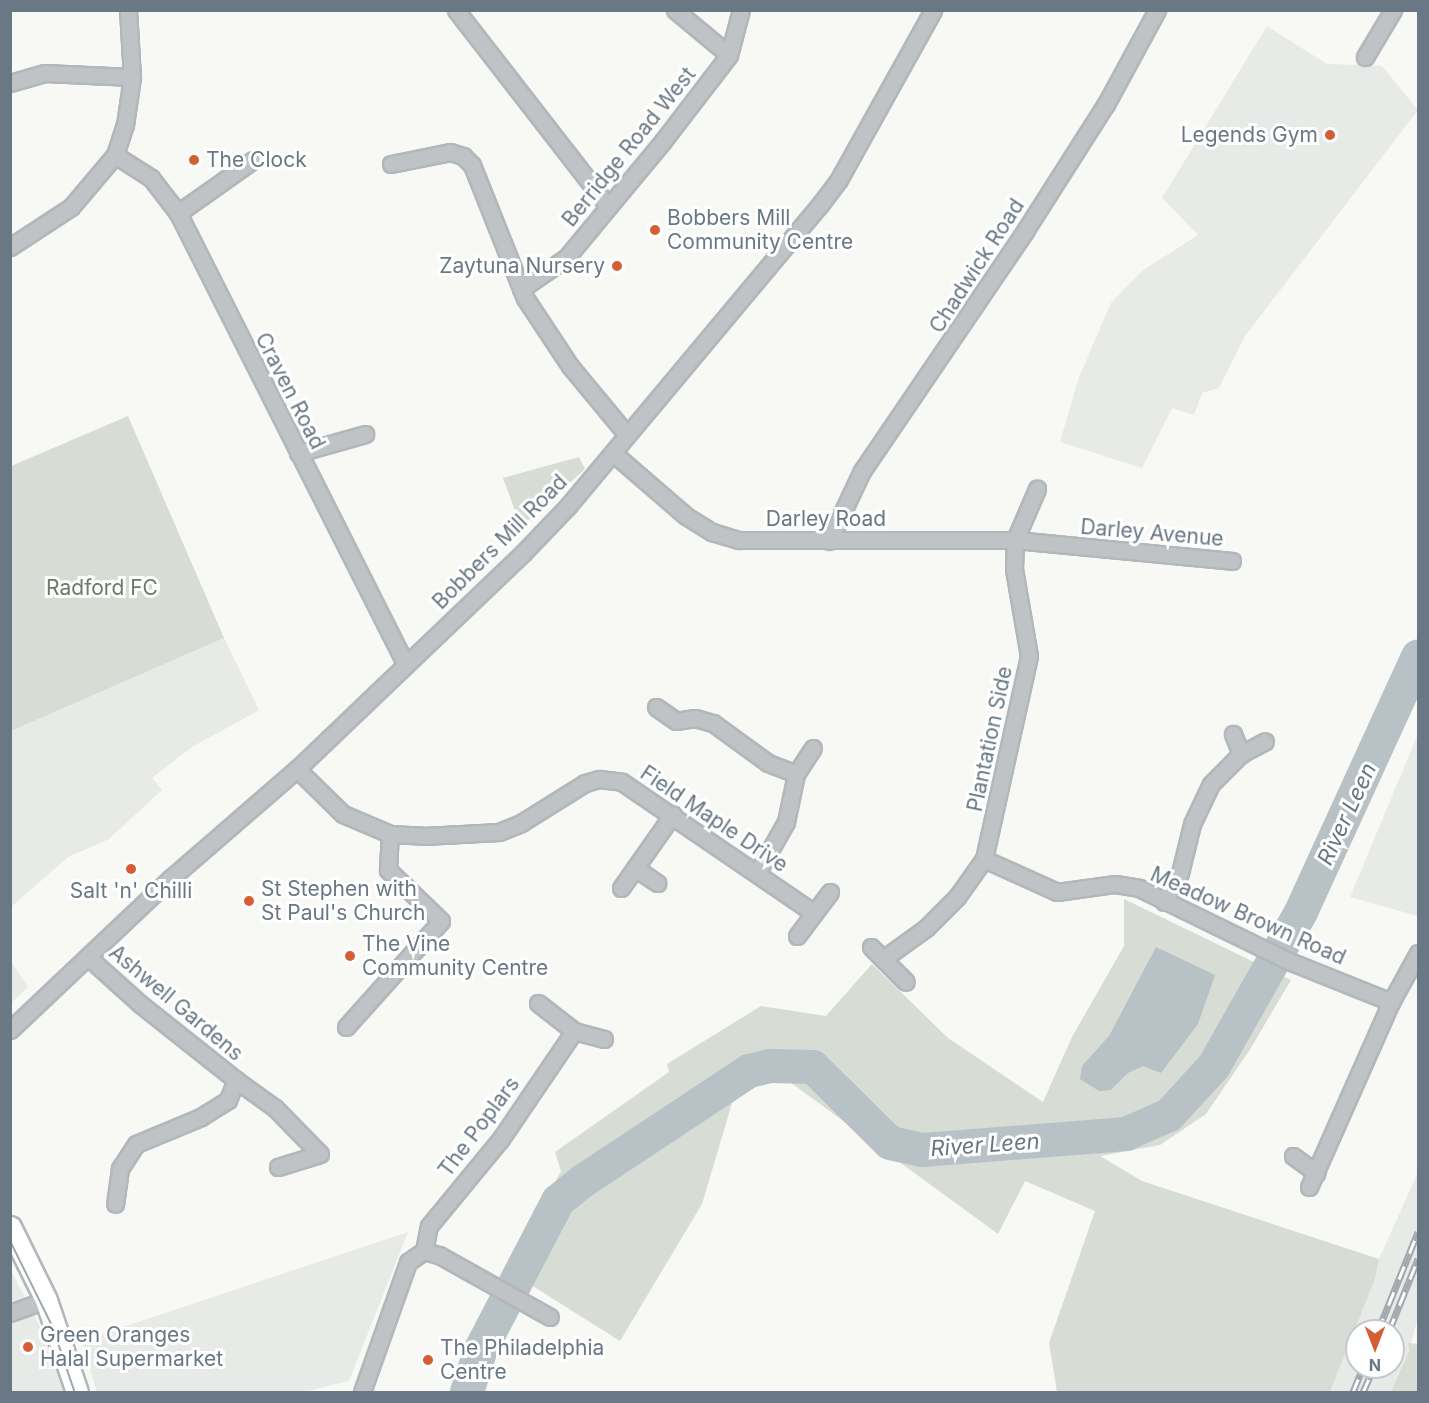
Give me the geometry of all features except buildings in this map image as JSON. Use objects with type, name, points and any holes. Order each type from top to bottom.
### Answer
[{"type":"street","points":[[10,247],[71,207],[115,155],[125,125],[132,77],[128,10]]},
{"type":"street","points":[[456,10],[608,206]]},
{"type":"street","points":[[675,10],[729,55]]},
{"type":"street","name":"Berridge Road West","points":[[521,290],[566,258],[729,55],[741,10]]},
{"type":"street","name":"Bobbers Mill Road","points":[[10,1030],[171,878],[297,769],[524,552],[613,453],[838,181],[933,10]]},
{"type":"street","name":"Chadwick Road","points":[[829,542],[862,471],[1025,231],[1106,104],[1157,10]]},
{"type":"street","points":[[1365,57],[1393,10]]},
{"type":"street","points":[[10,83],[45,74],[132,77]]},
{"type":"street","points":[[391,164],[450,152],[462,156],[472,165],[487,194],[521,290],[570,366],[627,435]]},
{"type":"street","name":"Craven Road","points":[[115,155],[151,178],[178,213],[406,665]]},
{"type":"street","points":[[178,213],[253,160]]},
{"type":"street","points":[[298,453],[365,434]]},
{"type":"street","name":"Darley Road","points":[[613,453],[687,516],[725,538],[829,542],[1015,540],[1068,547]]},
{"type":"street","name":"Plantation Side","points":[[883,959],[926,928],[957,897],[984,859],[1029,656],[1014,569],[1015,540],[1037,489]]},
{"type":"street","name":"Darley Avenue","points":[[1068,547],[1232,561]]},
{"type":"street","points":[[656,707],[676,721],[696,718],[713,723],[768,763],[796,774]]},
{"type":"street","points":[[1233,734],[1241,753]]},
{"type":"street","points":[[1164,902],[1180,873],[1192,824],[1211,784],[1241,753],[1265,741]]},
{"type":"street","points":[[757,873],[786,822],[796,774],[813,748]]},
{"type":"street","name":"Field Maple Drive","points":[[297,769],[344,814],[390,834],[457,836],[499,832],[521,823],[585,783],[599,779],[634,787],[814,913]]},
{"type":"street","points":[[621,888],[673,814]]},
{"type":"street","points":[[346,1027],[441,921],[388,870],[390,834]]},
{"type":"street","name":"Meadow Brown Road","points":[[984,859],[1057,892],[1115,884],[1139,888],[1289,961],[1391,1002]]},
{"type":"street","points":[[635,868],[657,883]]},
{"type":"street","points":[[796,936],[830,892]]},
{"type":"street","points":[[871,947],[906,982]]},
{"type":"street","points":[[1293,1156],[1312,1180],[1391,1002],[1419,953]]},
{"type":"street","name":"Ashwell Gardens","points":[[88,957],[139,1003],[275,1108],[320,1154],[278,1167]]},
{"type":"street","points":[[538,1003],[574,1031],[604,1039]]},
{"type":"street","name":"The Poplars","points":[[424,1251],[429,1226],[500,1140],[574,1031]]},
{"type":"street","name":"Ashwell Gardens","points":[[115,1204],[120,1169],[136,1144],[201,1117],[228,1100],[236,1080]]},
{"type":"street","points":[[10,1227],[46,1300],[77,1392]]},
{"type":"street","points":[[362,1392],[408,1262],[424,1251],[439,1255],[550,1317]]},
{"type":"street","points":[[10,1313],[46,1300]]},
{"type":"shaded area","points":[[1267,26],[1327,64],[1382,66],[1418,110],[1245,336],[1219,388],[1202,393],[1194,415],[1172,408],[1142,468],[1060,442],[1079,377],[1111,303],[1142,271],[1198,235],[1162,198]]},
{"type":"shaded area","points":[[224,638],[259,710],[192,747],[152,778],[162,790],[109,839],[68,857],[11,907],[11,731]]},
{"type":"shaded area","points":[[1418,734],[1418,916],[1350,897]]},
{"type":"shaded area","points":[[1156,947],[1215,975],[1198,1024],[1161,1073],[1143,1066],[1128,1073],[1111,1090],[1099,1091],[1080,1079],[1082,1066],[1109,1036]]},
{"type":"shaded area","points":[[10,960],[28,987],[11,1003],[10,1003]]},
{"type":"shaded area","points":[[1418,1172],[1418,1317],[1405,1360],[1405,1319],[1359,1319],[1375,1279],[1379,1259]]},
{"type":"shaded area","points":[[408,1232],[349,1381],[304,1392],[97,1392],[81,1341]]},
{"type":"shaded area","points":[[10,1268],[53,1352],[64,1392],[11,1392]]},
{"type":"shaded area","points":[[1345,1354],[1345,1379],[1397,1379],[1391,1392],[1330,1392]]},
{"type":"green space","name":"Radford FC","points":[[128,416],[224,638],[11,731],[11,466]]},
{"type":"green space","points":[[579,457],[585,469],[521,527],[503,478]]},
{"type":"green space","points":[[1124,899],[1291,980],[1249,1051],[1206,1114],[1160,1145],[1100,1156],[1142,1181],[1379,1259],[1375,1279],[1359,1319],[1345,1319],[1345,1354],[1330,1392],[1057,1392],[1049,1343],[1095,1211],[1025,1181],[998,1234],[783,1077],[736,1090],[702,1204],[620,1341],[509,1271],[561,1171],[555,1152],[669,1072],[667,1064],[761,1006],[826,1016],[872,964],[948,1038],[1043,1102],[1072,1037],[1124,946]]},
{"type":"green space","points":[[1408,1343],[1418,1344],[1418,1392],[1391,1392],[1397,1379],[1405,1379],[1405,1360],[1409,1351]]},
{"type":"waterway","name":"River Leen","points":[[467,1392],[481,1349],[558,1201],[583,1181],[749,1071],[770,1066],[813,1067],[890,1143],[923,1150],[1126,1134],[1169,1115],[1214,1066],[1301,912],[1418,657]]},
{"type":"tram line","points":[[10,1240],[53,1327],[75,1392]]},
{"type":"railway","points":[[1383,1319],[1418,1232]]},
{"type":"railway","points":[[1394,1319],[1418,1259]]},
{"type":"railway","points":[[1353,1392],[1358,1379]]},
{"type":"railway","points":[[1363,1392],[1369,1379]]},
{"type":"place","name":"Legends Gym","points":[[1330,135]]},
{"type":"place","name":"The Clock","points":[[194,160]]},
{"type":"place","name":"Bobbers Mill Community Centre","points":[[655,230]]},
{"type":"place","name":"Zaytuna Nursery","points":[[617,266]]},
{"type":"place","name":"Salt 'n' Chilli","points":[[131,869]]},
{"type":"place","name":"St Stephen with St Paul's Church","points":[[249,901]]},
{"type":"place","name":"The Vine Community Centre","points":[[350,956]]},
{"type":"place","name":"Green Oranges Halal Supermarket","points":[[28,1347]]},
{"type":"place","name":"The Philadelphia Centre","points":[[428,1360]]}]
